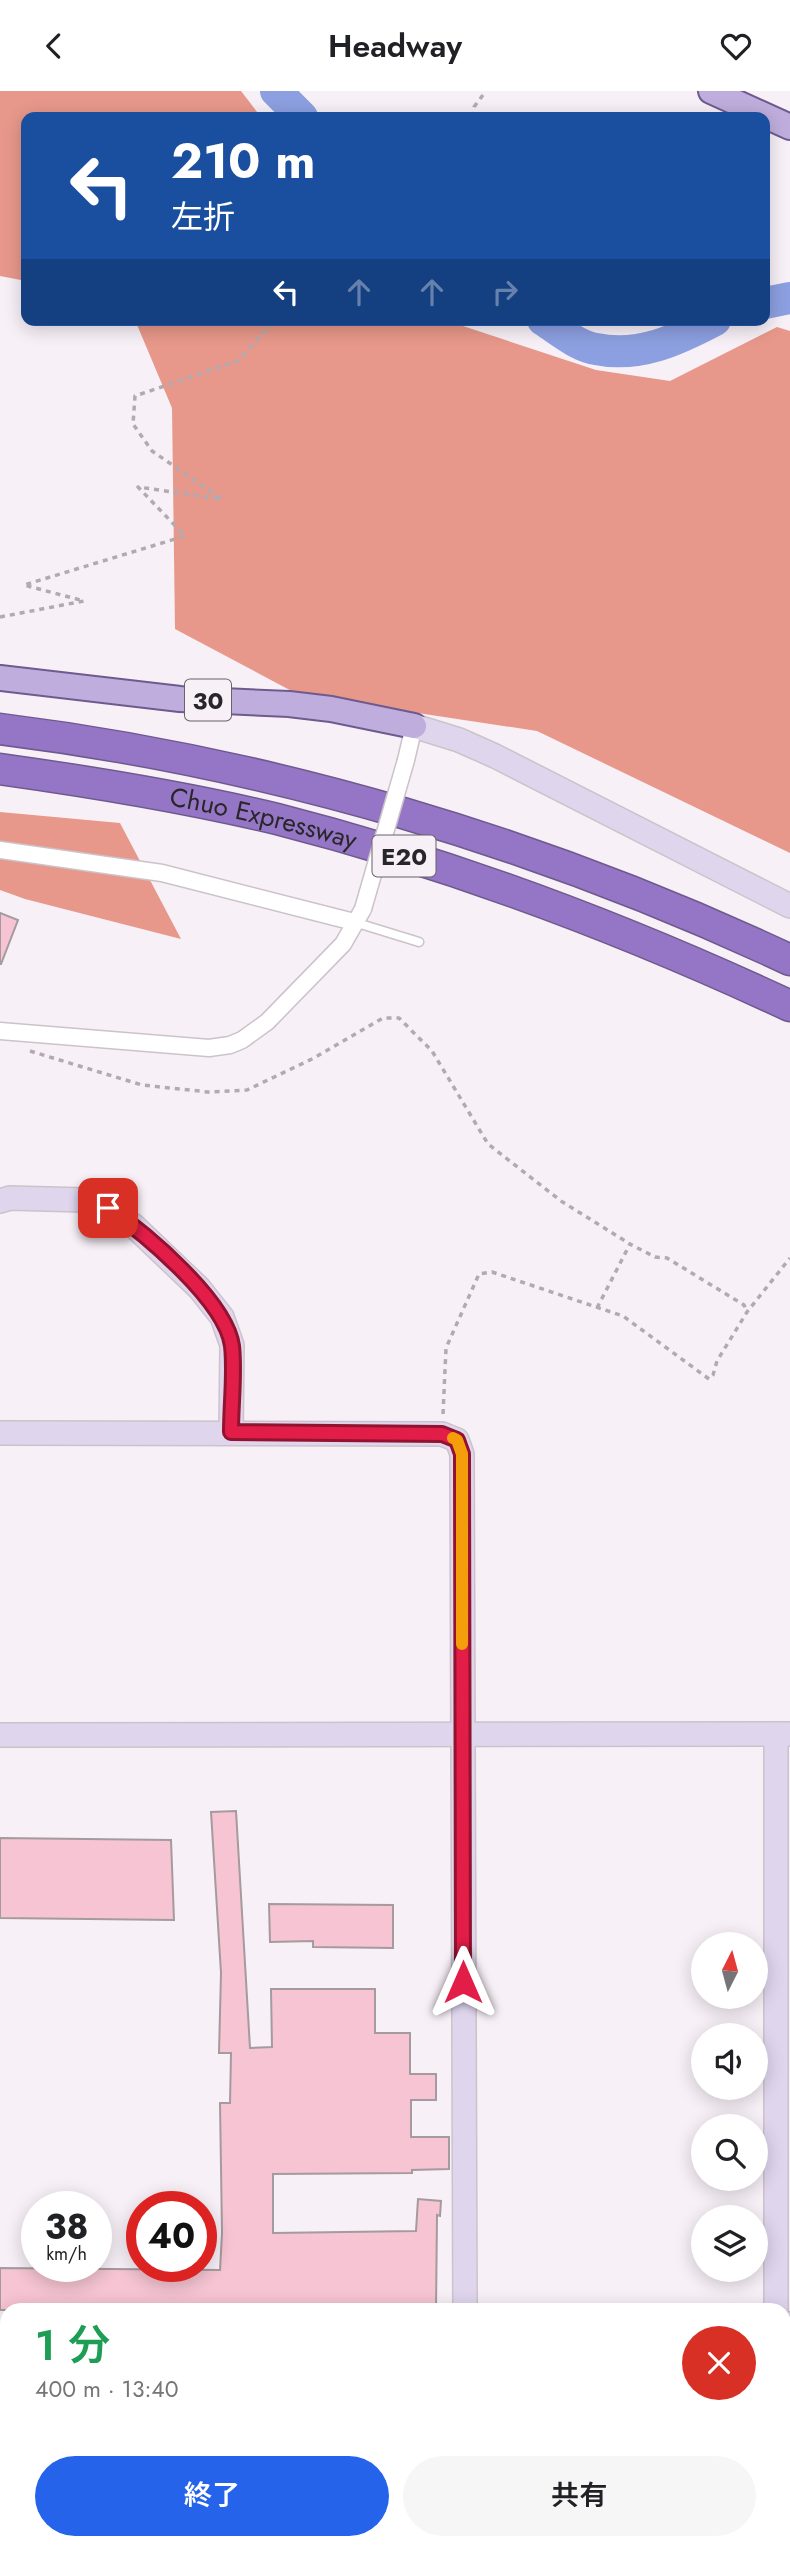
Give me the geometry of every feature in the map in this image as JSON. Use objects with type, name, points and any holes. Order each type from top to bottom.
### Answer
[{"type":"highway","name":"Chuo Expressway","points":[[0,729],[185,758],[283,780],[380,807],[568,867],[660,902],[790,960]]},
{"type":"highway","name":"Chuo Expressway","points":[[0,769],[175,797],[276,819],[367,844],[560,909],[790,1006]]},
{"type":"main road","points":[[711,91],[757,112]]},
{"type":"main road","points":[[770,118],[790,127]]},
{"type":"main road","name":"30","points":[[0,678],[180,699],[289,704],[331,709],[414,726]]},
{"type":"street","points":[[3,1031],[209,1048],[229,1045],[252,1034],[343,944],[359,916],[414,726],[459,740],[495,756],[790,906]]},
{"type":"street","points":[[0,850],[162,873],[359,916]]},
{"type":"street","points":[[0,1201],[10,1198],[86,1200],[108,1208],[134,1226],[199,1288],[222,1317],[232,1345],[231,1432]]},
{"type":"street","points":[[0,1433],[442,1434],[457,1440],[462,1454],[465,2303]]},
{"type":"street","points":[[0,1735],[783,1734],[776,2303]]},
{"type":"lane","points":[[359,916],[419,941]]},
{"type":"path","points":[[473,112],[486,91]]},
{"type":"path","points":[[0,617],[84,601],[24,586],[185,536],[138,487],[222,499],[152,451],[133,423],[135,395],[238,361],[270,326]]},
{"type":"path","points":[[3,1031],[25,1050],[101,1074],[142,1085],[208,1092],[247,1090],[313,1058],[383,1018],[399,1019],[432,1051],[488,1144],[561,1201],[630,1244],[655,1257],[667,1258],[744,1305],[747,1312]]},
{"type":"path","points":[[597,1308],[630,1244]]},
{"type":"path","points":[[442,1434],[446,1348],[479,1274],[492,1272],[623,1316],[709,1379],[747,1312],[790,1258]]},
{"type":"shaded area","points":[[0,91],[241,91],[257,112],[21,112],[21,280],[0,276]]},
{"type":"shaded area","points":[[138,326],[463,326],[596,370],[670,381],[777,327],[790,331],[790,853],[537,731],[299,695],[175,629],[172,408]]},
{"type":"shaded area","points":[[0,812],[120,823],[181,939],[25,899],[0,890]]},
{"type":"building","points":[[0,913],[18,920],[1,964],[0,964]]},
{"type":"building","points":[[236,1811],[250,2048],[272,2047],[271,1989],[375,1989],[375,2033],[410,2033],[410,2074],[436,2074],[436,2100],[411,2100],[411,2137],[449,2137],[449,2169],[412,2170],[412,2173],[273,2174],[273,2233],[416,2231],[418,2199],[441,2201],[440,2216],[437,2215],[436,2303],[0,2303],[0,2268],[21,2268],[21,2282],[112,2282],[112,2269],[126,2269],[126,2282],[217,2282],[222,2233],[220,2103],[230,2103],[231,2053],[219,2053],[221,1973],[211,1812]]},
{"type":"building","points":[[0,1838],[171,1840],[174,1920],[0,1918]]},
{"type":"building","points":[[269,1904],[393,1905],[393,1948],[313,1947],[313,1941],[270,1942]]},
{"type":"waterway","points":[[276,91],[297,112]]},
{"type":"waterway","points":[[770,302],[790,298]]},
{"type":"waterway","points":[[552,326],[582,345],[612,351],[643,349],[703,326]]},
{"type":"slow traffic","points":[[453,1438],[457,1440],[462,1454],[462,1644]]},
{"type":"route","points":[[108,1208],[134,1226],[199,1288],[222,1317],[232,1345],[231,1432],[442,1434],[457,1440],[462,1454],[463,1982]]}]
